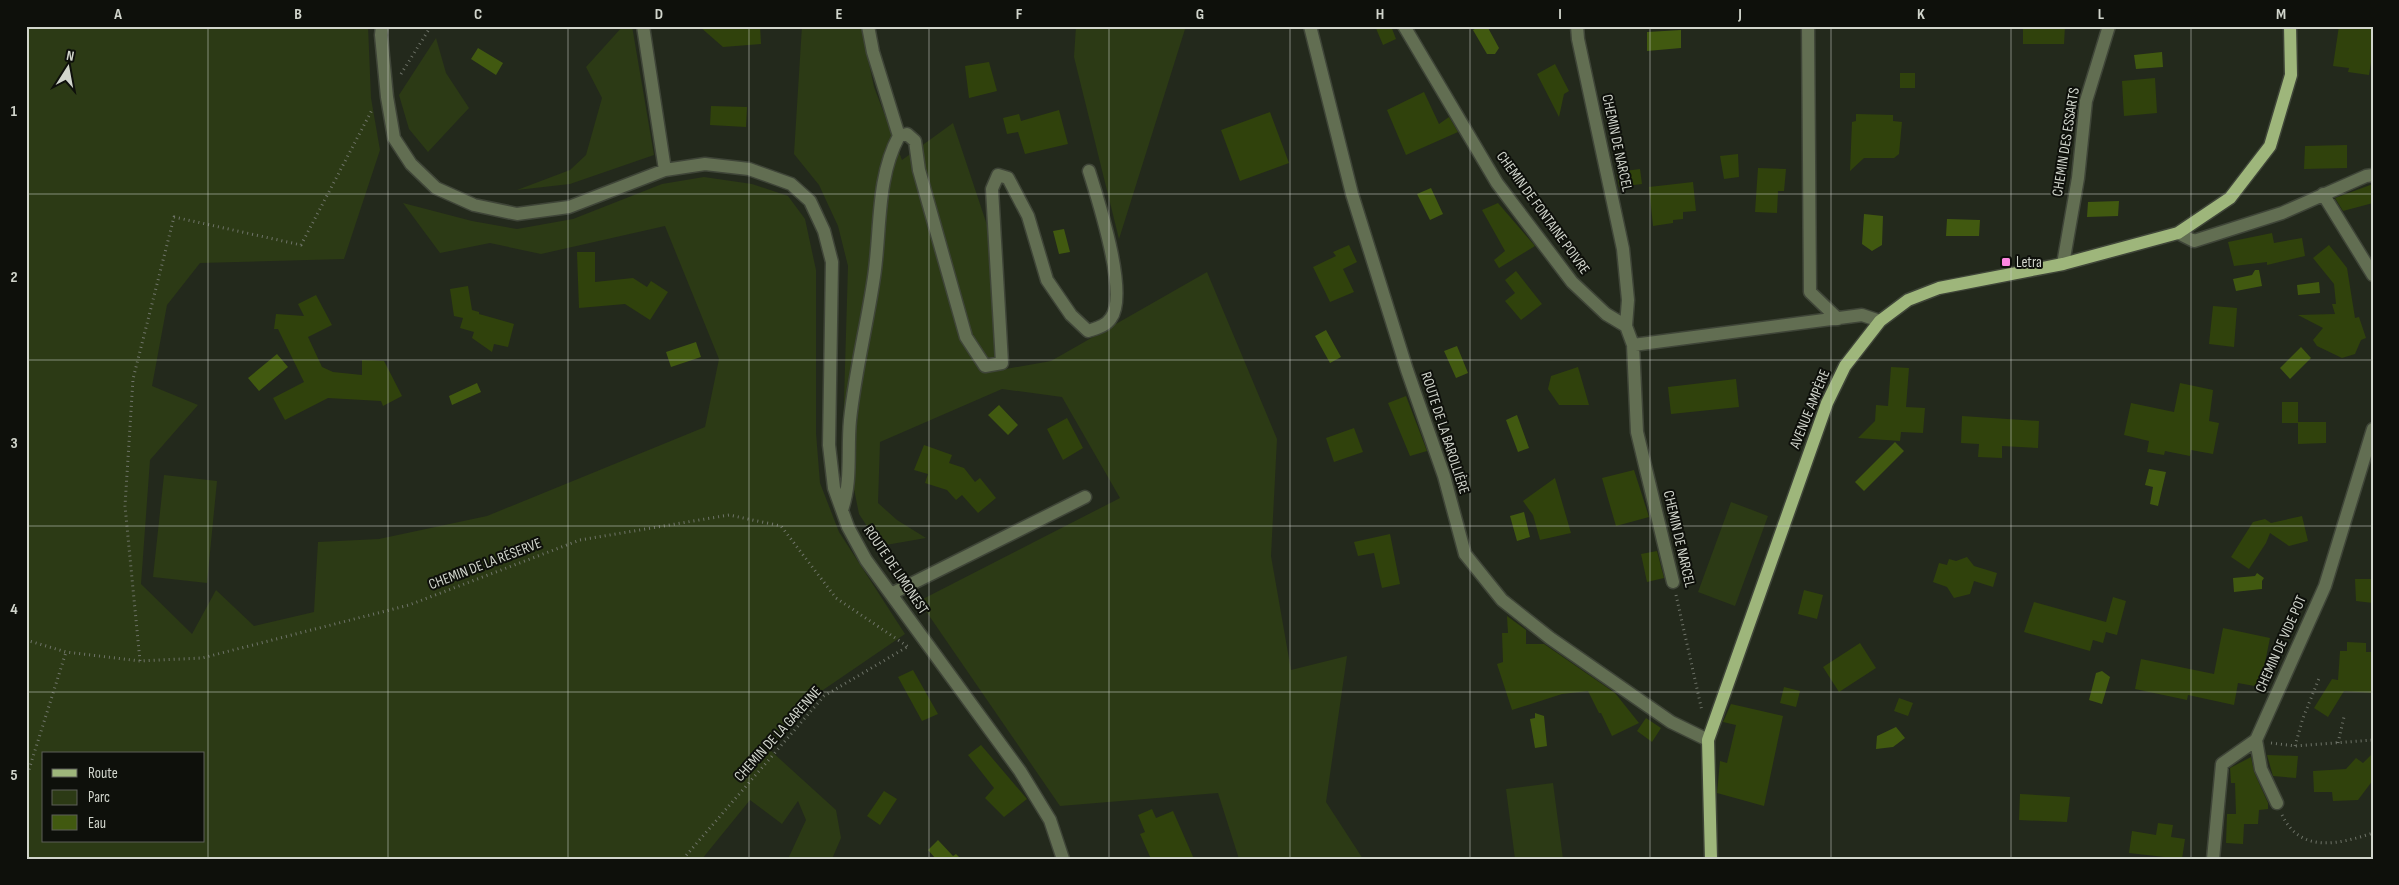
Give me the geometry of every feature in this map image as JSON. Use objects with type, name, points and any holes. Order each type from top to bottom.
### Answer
[{"type":"main road","name":"AVENUE AMPÈRE","points":[[1708,740],[1827,403],[1846,366],[1880,321],[1908,300],[1939,288],[2063,264],[2178,233],[2230,198],[2270,146],[2291,75],[2290,26]]},
{"type":"main road","points":[[1708,740],[1711,859]]},
{"type":"street","points":[[382,26],[386,97],[394,138],[411,164],[436,188],[474,205],[517,214],[569,207],[665,170],[643,26]]},
{"type":"street","points":[[842,510],[848,492],[850,421],[874,276],[882,197],[890,152],[899,136],[873,52],[868,26]]},
{"type":"street","name":"ROUTE DE LA BAROLLIÈRE","points":[[1310,26],[1352,194],[1407,370],[1444,476],[1466,554],[1502,600],[1550,638],[1670,722],[1708,740]]},
{"type":"street","name":"CHEMIN DE FONTAINE POIVRE","points":[[1404,26],[1497,183],[1572,282],[1606,314],[1626,326]]},
{"type":"street","name":"CHEMIN DE NARCEL","points":[[1577,26],[1578,39],[1623,249],[1628,300],[1626,326]]},
{"type":"street","points":[[1808,26],[1810,292],[1838,318]]},
{"type":"street","name":"CHEMIN DES ESSARTS","points":[[2063,264],[2078,178],[2086,101],[2109,26]]},
{"type":"street","points":[[899,136],[907,134],[915,141],[919,170],[966,337],[986,366],[1002,363],[992,189],[998,175],[1008,178],[1028,216],[1047,280],[1071,315],[1088,331],[1103,326],[1113,317],[1116,291],[1110,242],[1089,171]]},
{"type":"street","name":"ROUTE DE LIMONEST","points":[[665,170],[706,164],[749,169],[791,184],[810,201],[824,231],[832,262],[829,444],[834,488],[848,527],[866,560],[1020,771],[1050,820],[1063,859]]},
{"type":"street","points":[[2178,233],[2194,241],[2282,213],[2323,194],[2373,175]]},
{"type":"street","points":[[2323,194],[2373,275]]},
{"type":"street","points":[[1626,326],[1633,345],[1862,315],[1880,321]]},
{"type":"street","name":"CHEMIN DE NARCEL","points":[[1633,345],[1638,432],[1673,582]]},
{"type":"street","name":"CHEMIN DE VIDE POT","points":[[2256,740],[2325,586],[2373,429]]},
{"type":"street","points":[[891,594],[1085,497]]},
{"type":"street","points":[[2213,859],[2222,764],[2256,740],[2261,769],[2277,803]]},
{"type":"path","points":[[386,97],[431,26]]},
{"type":"path","points":[[140,661],[125,506],[133,379],[174,217],[300,245],[370,110]]},
{"type":"path","name":"CHEMIN DE LA RÉSERVE","points":[[26,640],[66,652],[140,661],[202,658],[409,605],[580,540],[729,515],[781,526],[836,598],[907,646]]},
{"type":"path","name":"CHEMIN DE NARCEL","points":[[1673,582],[1702,712]]},
{"type":"path","name":"CHEMIN DE LA GARENNE","points":[[683,859],[824,696],[907,646]]},
{"type":"path","points":[[26,779],[66,652]]},
{"type":"path","points":[[2295,746],[2303,718],[2320,676]]},
{"type":"path","points":[[2338,743],[2344,717]]},
{"type":"path","points":[[2256,740],[2295,746],[2373,740]]},
{"type":"path","points":[[2277,803],[2285,821],[2296,835],[2319,843],[2344,842],[2373,833]]},
{"type":"green space","points":[[26,26],[368,26],[371,98],[380,150],[344,259],[200,263],[167,305],[152,386],[198,405],[150,460],[141,584],[192,634],[216,590],[254,626],[314,612],[318,542],[379,539],[487,516],[705,427],[719,359],[665,226],[541,254],[490,243],[440,253],[403,203],[472,221],[517,229],[573,219],[662,184],[704,177],[752,184],[788,196],[805,219],[816,270],[816,433],[820,483],[839,532],[905,634],[823,690],[771,751],[836,810],[841,838],[832,859],[788,859],[806,820],[798,801],[782,824],[750,800],[702,859],[26,859]]},
{"type":"green space","points":[[623,26],[632,26],[654,155],[570,184],[517,190],[570,170],[586,155],[602,98],[586,67]]},
{"type":"green space","points":[[802,26],[861,26],[874,87],[902,160],[953,123],[988,228],[1000,370],[1051,361],[1207,272],[1277,439],[1271,556],[1291,670],[1347,656],[1326,802],[1363,859],[1239,859],[1218,793],[1060,806],[919,601],[1120,498],[1062,397],[1002,389],[880,442],[878,503],[897,520],[926,538],[880,546],[859,514],[843,434],[848,266],[838,226],[819,185],[794,154]]},
{"type":"green space","points":[[1076,26],[1186,26],[1119,239],[1074,57]]},
{"type":"green space","points":[[436,38],[446,73],[469,108],[428,152],[409,129],[399,95]]},
{"type":"green space","points":[[164,475],[217,481],[207,583],[153,577]]},
{"type":"green space","points":[[1731,502],[1768,516],[1735,606],[1698,592]]},
{"type":"green space","points":[[1553,783],[1563,859],[1515,859],[1506,789]]},
{"type":"water","points":[[1480,26],[1487,26],[1499,48],[1495,54],[1487,54],[1473,30]]},
{"type":"water","points":[[1681,30],[1681,48],[1647,51],[1647,32]]},
{"type":"water","points":[[478,48],[503,63],[496,75],[471,59]]},
{"type":"water","points":[[2162,52],[2163,67],[2136,69],[2134,55]]},
{"type":"water","points":[[1431,188],[1443,214],[1430,220],[1417,194]]},
{"type":"water","points":[[2119,201],[2118,216],[2087,217],[2088,202]]},
{"type":"water","points":[[1864,214],[1883,216],[1882,245],[1872,251],[1862,244]]},
{"type":"water","points":[[1947,219],[1980,220],[1979,236],[1946,236]]},
{"type":"water","points":[[1064,229],[1070,252],[1059,254],[1053,231]]},
{"type":"water","points":[[2255,270],[2259,270],[2262,286],[2236,291],[2233,279],[2252,275]]},
{"type":"water","points":[[2319,282],[2320,293],[2298,295],[2297,285]]},
{"type":"water","points":[[1326,330],[1341,357],[1330,363],[1315,336]]},
{"type":"water","points":[[696,342],[701,357],[671,367],[666,352]]},
{"type":"water","points":[[1457,346],[1468,373],[1456,378],[1444,351]]},
{"type":"water","points":[[2301,347],[2311,358],[2290,379],[2280,368]]},
{"type":"water","points":[[277,354],[288,367],[259,391],[248,378]]},
{"type":"water","points":[[477,383],[481,392],[452,405],[449,396]]},
{"type":"water","points":[[999,405],[1018,425],[1008,435],[988,415]]},
{"type":"water","points":[[1517,415],[1529,448],[1518,452],[1506,420]]},
{"type":"water","points":[[1895,442],[1904,451],[1864,491],[1855,482]]},
{"type":"water","points":[[2149,469],[2166,472],[2158,506],[2150,504],[2153,487],[2145,485]]},
{"type":"water","points":[[1524,512],[1530,537],[1517,541],[1510,516]]},
{"type":"water","points":[[2257,573],[2264,578],[2262,589],[2234,592],[2233,578],[2255,576]]},
{"type":"water","points":[[2102,671],[2110,677],[2102,704],[2089,700],[2096,673]]},
{"type":"water","points":[[1535,713],[1544,716],[1547,746],[1535,748],[1530,719],[1535,718]]},
{"type":"water","points":[[1896,727],[1905,738],[1893,747],[1876,749],[1877,736]]},
{"type":"water","points":[[938,840],[953,856],[956,854],[960,858],[936,859],[928,850]]},
{"type":"building","points":[[699,26],[760,26],[761,44],[723,47]]},
{"type":"building","points":[[1375,26],[1391,26],[1396,39],[1383,45]]},
{"type":"building","points":[[2023,26],[2065,26],[2064,44],[2023,44]]},
{"type":"building","points":[[2339,26],[2373,26],[2373,50],[2369,75],[2348,72],[2349,68],[2333,66]]},
{"type":"building","points":[[989,62],[997,91],[969,98],[965,66]]},
{"type":"building","points":[[1555,64],[1569,91],[1564,94],[1559,117],[1537,74]]},
{"type":"building","points":[[1900,73],[1915,73],[1915,88],[1900,88]]},
{"type":"building","points":[[2155,78],[2157,113],[2124,116],[2122,81]]},
{"type":"building","points":[[1424,92],[1439,124],[1449,117],[1458,132],[1406,155],[1387,110]]},
{"type":"building","points":[[711,106],[747,107],[746,127],[710,125]]},
{"type":"building","points":[[1059,110],[1068,144],[1025,154],[1018,132],[1007,134],[1003,118],[1019,114],[1021,121]]},
{"type":"building","points":[[1270,112],[1289,163],[1240,181],[1221,130]]},
{"type":"building","points":[[1856,114],[1893,115],[1893,121],[1902,122],[1899,154],[1894,158],[1864,158],[1850,171],[1852,122],[1856,121]]},
{"type":"building","points":[[2347,145],[2347,168],[2304,169],[2305,146]]},
{"type":"building","points":[[1738,154],[1739,177],[1724,179],[1720,156]]},
{"type":"building","points":[[1758,168],[1786,169],[1784,191],[1778,191],[1777,213],[1755,212]]},
{"type":"building","points":[[1640,169],[1642,184],[1619,187],[1617,172]]},
{"type":"building","points":[[1693,182],[1696,211],[1683,212],[1683,219],[1673,220],[1673,223],[1653,226],[1649,187]]},
{"type":"building","points":[[2373,184],[2373,203],[2343,211],[2335,198]]},
{"type":"building","points":[[1498,203],[1535,246],[1499,268],[1494,260],[1505,251],[1482,210]]},
{"type":"building","points":[[2272,233],[2274,243],[2302,238],[2305,256],[2267,265],[2267,262],[2234,266],[2228,242]]},
{"type":"building","points":[[1349,245],[1357,262],[1343,269],[1354,292],[1330,302],[1313,267],[1336,256],[1333,252]]},
{"type":"building","points":[[2329,245],[2347,268],[2355,318],[2359,317],[2366,338],[2361,340],[2355,354],[2342,358],[2317,346],[2313,340],[2323,328],[2298,315],[2335,314],[2332,304],[2336,304],[2334,284],[2313,258]]},
{"type":"building","points":[[577,252],[595,252],[595,282],[633,278],[647,287],[651,281],[668,292],[650,320],[625,304],[579,308]]},
{"type":"building","points":[[1516,271],[1542,304],[1521,320],[1505,301],[1515,293],[1505,280]]},
{"type":"building","points":[[468,286],[472,310],[479,312],[479,314],[514,324],[508,347],[494,344],[492,352],[472,338],[474,332],[460,328],[463,318],[454,316],[450,289]]},
{"type":"building","points":[[316,295],[332,325],[308,337],[322,367],[333,372],[362,375],[362,360],[384,361],[402,396],[383,406],[381,401],[328,398],[285,420],[273,398],[304,382],[278,329],[274,329],[276,314],[304,316],[298,304]]},
{"type":"building","points":[[2213,306],[2237,308],[2234,347],[2209,344]]},
{"type":"building","points":[[1578,367],[1589,405],[1559,405],[1548,389],[1551,376]]},
{"type":"building","points":[[1891,367],[1909,368],[1906,407],[1925,408],[1923,433],[1901,432],[1900,441],[1858,438],[1875,421],[1876,405],[1888,406]]},
{"type":"building","points":[[1736,379],[1739,407],[1671,414],[1668,387]]},
{"type":"building","points":[[2180,383],[2213,390],[2209,421],[2219,423],[2213,454],[2191,450],[2190,456],[2165,451],[2164,455],[2147,452],[2149,441],[2124,435],[2131,403],[2174,412]]},
{"type":"building","points":[[1406,396],[1427,451],[1410,456],[1388,403]]},
{"type":"building","points":[[2282,402],[2298,402],[2298,422],[2326,422],[2326,443],[2298,444],[2298,423],[2282,423]]},
{"type":"building","points":[[1962,416],[2039,421],[2038,448],[2002,446],[2002,458],[1978,457],[1979,444],[1961,443]]},
{"type":"building","points":[[1067,418],[1083,448],[1063,460],[1047,429]]},
{"type":"building","points":[[1354,428],[1363,452],[1334,462],[1326,438]]},
{"type":"building","points":[[924,445],[952,455],[949,463],[964,468],[975,482],[980,478],[996,498],[978,513],[962,495],[956,500],[947,490],[925,483],[928,474],[914,470]]},
{"type":"building","points":[[1634,470],[1649,517],[1616,526],[1602,478]]},
{"type":"building","points":[[1555,478],[1571,533],[1540,540],[1533,515],[1523,501]]},
{"type":"building","points":[[2302,516],[2308,541],[2289,546],[2270,533],[2266,543],[2249,569],[2231,557],[2253,522],[2265,519],[2271,523]]},
{"type":"building","points":[[1390,534],[1400,584],[1382,588],[1374,553],[1358,556],[1354,542]]},
{"type":"building","points":[[1657,551],[1664,578],[1647,582],[1641,554]]},
{"type":"building","points":[[1967,557],[1974,566],[1997,573],[1993,587],[1974,581],[1970,594],[1954,598],[1947,587],[1933,582],[1939,563],[1947,565],[1949,559],[1956,561]]},
{"type":"building","points":[[2355,579],[2373,579],[2373,603],[2356,601]]},
{"type":"building","points":[[1804,590],[1823,595],[1817,619],[1798,614]]},
{"type":"building","points":[[2113,597],[2126,601],[2117,635],[2106,632],[2103,643],[2093,640],[2090,651],[2024,632],[2034,602],[2106,622]]},
{"type":"building","points":[[1507,616],[1526,630],[1526,644],[1544,644],[1615,693],[1639,723],[1612,736],[1588,691],[1562,694],[1512,710],[1497,664],[1503,662],[1502,633],[1508,633]]},
{"type":"building","points":[[2223,628],[2270,638],[2260,687],[2238,683],[2234,705],[2188,695],[2187,700],[2135,689],[2141,659],[2214,674]]},
{"type":"building","points":[[2347,642],[2366,643],[2366,652],[2373,652],[2373,693],[2344,691],[2328,717],[2314,708],[2332,679],[2338,680],[2340,651],[2347,651]]},
{"type":"building","points":[[1860,643],[1876,668],[1839,692],[1823,667]]},
{"type":"building","points":[[913,670],[938,714],[922,721],[898,677]]},
{"type":"building","points":[[1784,687],[1800,691],[1796,707],[1780,703]]},
{"type":"building","points":[[1899,698],[1913,703],[1908,716],[1894,711]]},
{"type":"building","points":[[1731,704],[1783,716],[1764,806],[1717,793],[1720,761],[1727,763],[1736,725],[1723,722]]},
{"type":"building","points":[[1646,718],[1661,728],[1652,742],[1637,731]]},
{"type":"building","points":[[981,745],[1027,799],[1004,817],[985,798],[994,788],[968,755]]},
{"type":"building","points":[[2373,753],[2373,780],[2358,800],[2333,801],[2332,792],[2314,792],[2313,771],[2346,769],[2356,758],[2363,763]]},
{"type":"building","points":[[2267,755],[2298,756],[2296,778],[2273,776]]},
{"type":"building","points":[[2251,757],[2254,772],[2268,803],[2268,809],[2259,810],[2258,824],[2244,824],[2243,844],[2226,843],[2227,814],[2236,814],[2235,783],[2231,783],[2230,768]]},
{"type":"building","points":[[884,791],[897,799],[880,825],[867,816]]},
{"type":"building","points":[[2020,794],[2070,797],[2067,822],[2019,820]]},
{"type":"building","points":[[1152,809],[1156,818],[1173,811],[1194,859],[1151,859],[1140,834],[1145,832],[1138,815]]},
{"type":"building","points":[[2158,823],[2173,825],[2171,837],[2185,839],[2182,859],[2129,853],[2132,831],[2156,835]]},
{"type":"place","name":"Letra","points":[[2006,262]]}]
